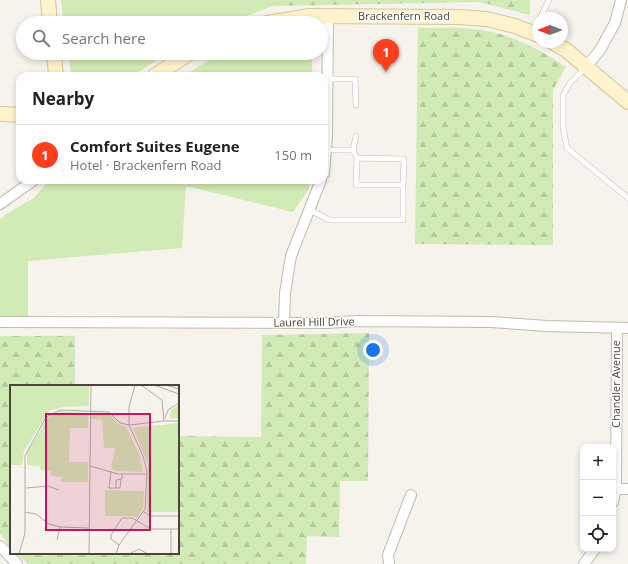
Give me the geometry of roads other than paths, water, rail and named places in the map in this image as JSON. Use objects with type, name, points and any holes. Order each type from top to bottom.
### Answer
[{"type":"street","points":[[48,0],[49,16]]},
{"type":"street","points":[[586,66],[600,50],[615,23],[621,0]]},
{"type":"street","name":"Brackenfern Road","points":[[309,16],[458,17],[487,19],[532,29]]},
{"type":"street","points":[[328,16],[328,79]]},
{"type":"street","points":[[562,48],[628,102]]},
{"type":"street","points":[[55,60],[56,72]]},
{"type":"street","points":[[160,72],[179,60]]},
{"type":"street","points":[[0,114],[16,115]]},
{"type":"street","points":[[0,204],[28,184]]},
{"type":"street","points":[[284,322],[285,293],[291,256],[320,184]]},
{"type":"street","name":"Laurel Hill Drive","points":[[0,322],[491,322],[547,326],[628,328]]},
{"type":"street","name":"Chandler Avenue","points":[[616,489],[617,328]]},
{"type":"street","points":[[616,489],[628,489]]},
{"type":"street","points":[[389,564],[388,555],[410,495]]},
{"type":"street","points":[[0,546],[17,564]]},
{"type":"street","points":[[584,564],[593,552]]},
{"type":"lane","points":[[543,12],[549,0]]},
{"type":"lane","points":[[586,66],[571,82],[563,95],[563,128],[567,148],[628,198]]},
{"type":"lane","points":[[328,79],[355,79],[356,105]]},
{"type":"lane","points":[[356,136],[353,150],[356,158],[356,185],[403,185]]},
{"type":"lane","points":[[328,150],[353,150]]},
{"type":"lane","points":[[310,210],[328,220],[403,220],[404,159],[356,158]]},
{"type":"place","name":"Comfort Suites Eugene","points":[[386,72]]}]
